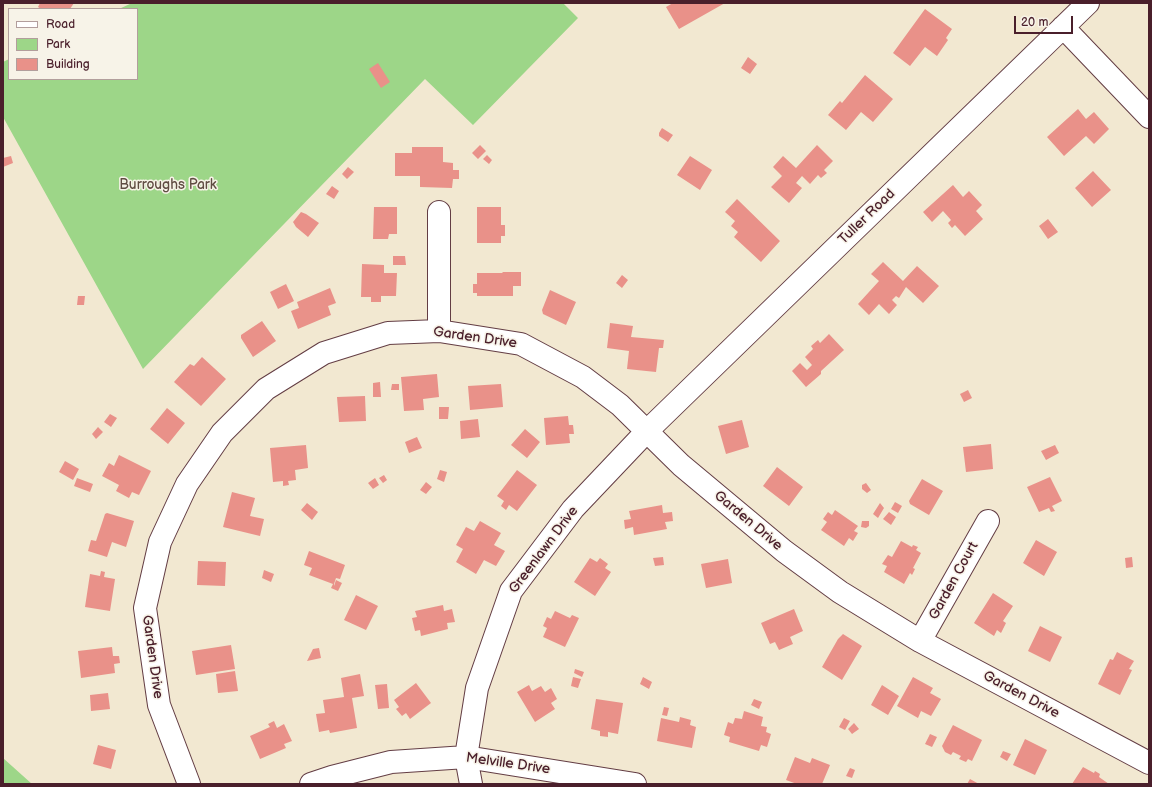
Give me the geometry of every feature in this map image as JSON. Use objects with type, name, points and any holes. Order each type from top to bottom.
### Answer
[{"type":"street","name":"Tuller Road","points":[[647,431],[1088,3]]},
{"type":"street","points":[[1063,27],[1149,117]]},
{"type":"street","points":[[439,212],[439,330]]},
{"type":"street","name":"Garden Drive","points":[[190,784],[159,704],[145,608],[160,542],[186,484],[222,433],[266,389],[324,353],[388,333],[439,330],[521,344],[583,377],[620,405],[681,465],[784,551],[840,592],[920,641],[1149,763]]},
{"type":"street","name":"Greenlawn Drive","points":[[471,784],[466,757],[477,688],[511,591],[573,509],[647,431]]},
{"type":"street","name":"Garden Court","points":[[920,641],[988,521]]},
{"type":"street","name":"Melville Drive","points":[[311,784],[391,762],[466,757],[635,784]]},
{"type":"green space","name":"Burroughs Park","points":[[132,3],[563,3],[578,18],[473,125],[425,79],[143,369],[3,117],[3,62],[8,60],[8,80],[138,80],[138,8],[121,8]]},
{"type":"green space","points":[[3,758],[32,784],[3,784]]},
{"type":"building","points":[[40,3],[74,3],[71,8],[38,7]]},
{"type":"building","points":[[673,3],[725,3],[679,29],[666,7]]},
{"type":"building","points":[[925,9],[952,29],[946,38],[948,40],[937,56],[925,47],[910,66],[893,53]]},
{"type":"building","points":[[748,57],[757,64],[750,74],[741,68]]},
{"type":"building","points":[[378,63],[390,82],[381,88],[369,69]]},
{"type":"building","points":[[865,75],[893,99],[873,122],[861,112],[846,130],[828,115],[840,101],[842,103]]},
{"type":"building","points":[[1078,109],[1086,119],[1094,112],[1109,129],[1094,144],[1086,136],[1064,156],[1047,137]]},
{"type":"building","points":[[662,128],[673,135],[668,142],[659,136]]},
{"type":"building","points":[[480,145],[486,151],[478,159],[472,153]]},
{"type":"building","points":[[817,145],[833,161],[824,170],[827,173],[821,178],[818,175],[810,184],[802,176],[796,183],[802,188],[789,203],[771,187],[782,176],[773,167],[783,156],[796,168]]},
{"type":"building","points":[[412,147],[443,147],[443,162],[453,163],[453,170],[459,170],[459,179],[453,179],[452,188],[420,187],[420,176],[395,176],[395,153],[412,153]]},
{"type":"building","points":[[487,155],[492,160],[489,164],[483,159]]},
{"type":"building","points":[[11,156],[13,163],[3,167],[3,158]]},
{"type":"building","points":[[690,156],[712,170],[700,190],[677,175]]},
{"type":"building","points":[[348,167],[354,172],[347,179],[342,174]]},
{"type":"building","points":[[1093,171],[1111,190],[1092,207],[1075,188]]},
{"type":"building","points":[[953,185],[963,197],[969,191],[982,205],[976,211],[983,219],[965,236],[955,225],[952,228],[948,223],[951,220],[943,211],[932,222],[923,212]]},
{"type":"building","points":[[332,186],[339,191],[334,199],[326,194]]},
{"type":"building","points":[[737,199],[780,241],[761,262],[734,237],[738,232],[731,226],[735,221],[725,212]]},
{"type":"building","points":[[374,207],[397,207],[397,234],[389,234],[388,239],[373,239]]},
{"type":"building","points":[[477,207],[501,207],[501,225],[505,225],[505,236],[501,236],[501,243],[477,243]]},
{"type":"building","points":[[301,212],[319,223],[308,237],[296,227],[293,222]]},
{"type":"building","points":[[1048,219],[1058,232],[1048,239],[1039,226]]},
{"type":"building","points":[[393,256],[405,256],[406,265],[393,265]]},
{"type":"building","points":[[883,262],[903,281],[917,266],[939,286],[923,303],[906,287],[899,298],[896,296],[892,300],[897,305],[889,314],[879,304],[869,315],[858,304],[879,281],[871,274]]},
{"type":"building","points":[[362,264],[384,265],[384,273],[397,273],[396,296],[381,296],[381,302],[371,302],[371,297],[361,297]]},
{"type":"building","points":[[521,272],[521,286],[513,286],[513,296],[477,296],[477,293],[473,293],[473,284],[477,284],[477,273]]},
{"type":"building","points":[[622,275],[628,280],[622,288],[616,283]]},
{"type":"building","points":[[286,284],[294,301],[278,309],[270,292]]},
{"type":"building","points":[[330,288],[336,303],[328,306],[331,315],[298,329],[291,311],[299,308],[297,302]]},
{"type":"building","points":[[550,290],[576,302],[566,325],[543,314],[542,310]]},
{"type":"building","points":[[78,296],[85,296],[84,305],[77,305]]},
{"type":"building","points":[[262,321],[276,341],[253,357],[241,338],[241,335]]},
{"type":"building","points":[[610,323],[633,326],[631,337],[664,340],[663,348],[659,348],[656,372],[627,369],[629,351],[607,348]]},
{"type":"building","points":[[829,334],[844,350],[806,387],[792,371],[800,363],[807,370],[812,365],[805,357],[813,349],[811,346],[818,340],[820,343]]},
{"type":"building","points":[[202,357],[226,379],[201,406],[174,382],[190,364],[194,366]]},
{"type":"building","points":[[437,374],[439,397],[423,399],[424,410],[404,411],[401,377]]},
{"type":"building","points":[[380,382],[381,397],[373,397],[373,383]]},
{"type":"building","points":[[392,384],[399,384],[399,390],[391,390]]},
{"type":"building","points":[[501,384],[503,407],[470,410],[468,386]]},
{"type":"building","points":[[968,390],[972,398],[964,402],[960,394]]},
{"type":"building","points":[[365,396],[366,421],[339,422],[337,397]]},
{"type":"building","points":[[439,407],[449,407],[448,419],[439,419]]},
{"type":"building","points":[[167,408],[185,423],[168,444],[150,429]]},
{"type":"building","points":[[110,414],[117,418],[111,427],[104,422]]},
{"type":"building","points":[[568,416],[569,425],[573,425],[574,434],[569,434],[570,443],[546,445],[544,418]]},
{"type":"building","points":[[478,419],[480,437],[461,439],[460,421]]},
{"type":"building","points":[[742,420],[749,447],[726,454],[718,426]]},
{"type":"building","points":[[98,427],[103,432],[96,439],[92,434]]},
{"type":"building","points":[[525,429],[540,442],[527,458],[511,445]]},
{"type":"building","points":[[417,437],[422,448],[409,453],[405,442]]},
{"type":"building","points":[[991,444],[993,469],[966,472],[963,447]]},
{"type":"building","points":[[306,445],[308,468],[295,470],[296,480],[288,481],[289,485],[283,486],[283,481],[273,482],[270,448]]},
{"type":"building","points":[[1055,445],[1059,453],[1046,460],[1041,451]]},
{"type":"building","points":[[119,455],[151,471],[139,495],[132,492],[129,498],[116,491],[119,485],[102,476],[109,463],[114,466]]},
{"type":"building","points":[[65,461],[79,469],[73,480],[59,472]]},
{"type":"building","points":[[777,467],[803,487],[789,506],[763,486]]},
{"type":"building","points":[[440,470],[447,472],[444,482],[437,479]]},
{"type":"building","points":[[517,470],[537,485],[517,511],[509,505],[506,510],[501,506],[504,501],[497,496]]},
{"type":"building","points":[[384,475],[387,480],[383,483],[379,478]]},
{"type":"building","points":[[1050,477],[1062,501],[1052,506],[1055,511],[1051,512],[1049,508],[1039,512],[1027,487]]},
{"type":"building","points":[[77,478],[93,484],[90,492],[74,486]]},
{"type":"building","points":[[375,478],[379,485],[373,489],[368,483]]},
{"type":"building","points":[[922,479],[943,491],[929,515],[910,504],[909,501]]},
{"type":"building","points":[[426,482],[432,487],[426,494],[420,490]]},
{"type":"building","points":[[866,483],[871,490],[867,493],[862,489],[862,485]]},
{"type":"building","points":[[232,492],[255,498],[250,516],[264,519],[260,536],[223,527]]},
{"type":"building","points":[[895,502],[902,506],[898,513],[891,509]]},
{"type":"building","points":[[307,503],[318,512],[312,520],[301,510]]},
{"type":"building","points":[[880,503],[884,508],[878,518],[873,514]]},
{"type":"building","points":[[662,505],[663,513],[672,512],[673,521],[665,522],[667,529],[634,535],[633,527],[625,529],[624,520],[631,519],[629,511]]},
{"type":"building","points":[[835,510],[858,526],[854,531],[858,533],[853,541],[849,538],[844,546],[821,530],[827,522],[823,519],[828,512],[832,515]]},
{"type":"building","points":[[889,512],[896,517],[891,525],[883,519]]},
{"type":"building","points":[[107,513],[134,521],[126,547],[112,542],[107,557],[88,551],[91,540],[96,541],[105,514]]},
{"type":"building","points":[[480,521],[501,533],[494,545],[505,551],[496,566],[484,560],[476,574],[456,562],[463,549],[456,545],[466,527],[474,531]]},
{"type":"building","points":[[862,521],[869,521],[869,526],[866,528],[861,527]]},
{"type":"building","points":[[1036,540],[1057,552],[1044,576],[1023,563]]},
{"type":"building","points":[[901,541],[912,547],[913,545],[918,547],[916,550],[921,553],[913,568],[915,569],[912,575],[910,573],[904,584],[884,572],[887,566],[882,564],[888,555],[892,557]]},
{"type":"building","points":[[309,551],[345,565],[340,579],[336,578],[334,584],[334,586],[336,580],[342,583],[338,591],[331,588],[333,584],[309,575],[312,568],[304,565]]},
{"type":"building","points":[[663,557],[664,565],[655,566],[653,558]]},
{"type":"building","points":[[1132,557],[1133,567],[1126,568],[1125,558]]},
{"type":"building","points":[[590,558],[597,562],[600,558],[608,564],[605,568],[611,572],[595,596],[574,582]]},
{"type":"building","points":[[728,559],[732,583],[706,588],[701,564]]},
{"type":"building","points":[[198,561],[226,562],[225,586],[197,585]]},
{"type":"building","points":[[264,570],[274,574],[271,582],[262,578]]},
{"type":"building","points":[[101,571],[105,572],[104,577],[115,579],[110,611],[85,607],[90,574],[100,576]]},
{"type":"building","points":[[993,593],[1013,606],[1003,621],[1006,623],[1001,633],[997,630],[994,636],[974,623]]},
{"type":"building","points":[[356,595],[378,606],[366,630],[344,620]]},
{"type":"building","points":[[443,605],[444,611],[452,609],[455,622],[447,623],[448,629],[421,636],[420,630],[415,631],[412,618],[417,617],[415,611]]},
{"type":"building","points":[[794,609],[803,631],[790,637],[793,644],[779,650],[775,642],[770,644],[761,623]]},
{"type":"building","points":[[555,611],[570,618],[572,615],[579,618],[565,647],[543,637],[547,628],[543,626],[547,617],[551,619]]},
{"type":"building","points":[[1040,626],[1062,637],[1050,662],[1028,651]]},
{"type":"building","points":[[843,634],[862,646],[842,680],[822,667],[838,639]]},
{"type":"building","points":[[231,645],[235,669],[196,675],[192,651]]},
{"type":"building","points":[[112,647],[113,656],[119,656],[120,663],[114,664],[115,673],[81,678],[78,651]]},
{"type":"building","points":[[319,648],[321,658],[307,661],[313,649]]},
{"type":"building","points":[[1117,652],[1134,661],[1129,669],[1132,670],[1120,695],[1098,684],[1110,659],[1113,660]]},
{"type":"building","points":[[575,669],[584,672],[582,677],[574,673]]},
{"type":"building","points":[[235,671],[238,691],[218,693],[216,674]]},
{"type":"building","points":[[360,674],[364,696],[352,698],[357,728],[330,733],[329,730],[319,732],[316,714],[325,713],[323,700],[344,697],[341,678]]},
{"type":"building","points":[[573,677],[581,679],[578,688],[571,686]]},
{"type":"building","points":[[643,677],[652,682],[649,689],[640,684]]},
{"type":"building","points":[[913,677],[933,688],[930,693],[941,699],[931,716],[921,711],[918,718],[897,706]]},
{"type":"building","points":[[416,683],[431,703],[410,719],[406,713],[402,716],[396,709],[399,707],[394,700]]},
{"type":"building","points":[[387,684],[389,708],[378,709],[375,685]]},
{"type":"building","points":[[529,685],[532,691],[541,686],[545,692],[551,688],[557,699],[551,703],[555,709],[535,722],[517,692]]},
{"type":"building","points":[[882,685],[899,696],[888,715],[871,705]]},
{"type":"building","points":[[108,693],[110,709],[91,711],[90,695]]},
{"type":"building","points":[[596,699],[623,703],[618,734],[608,732],[608,737],[600,736],[600,731],[591,729]]},
{"type":"building","points":[[754,699],[762,702],[759,709],[751,705]]},
{"type":"building","points":[[664,707],[669,708],[667,716],[662,715]]},
{"type":"building","points":[[744,711],[763,717],[761,726],[767,727],[766,732],[771,734],[767,747],[761,745],[759,751],[729,742],[730,737],[724,735],[728,722],[733,724],[735,718],[742,719]]},
{"type":"building","points":[[680,717],[691,720],[690,725],[696,727],[692,748],[657,741],[661,718],[679,722]]},
{"type":"building","points":[[844,718],[850,721],[845,730],[839,727]]},
{"type":"building","points":[[274,721],[277,728],[284,724],[292,741],[284,744],[286,748],[260,759],[250,736],[270,727],[268,724]]},
{"type":"building","points":[[854,723],[859,729],[852,734],[848,729]]},
{"type":"building","points":[[953,725],[982,740],[972,761],[968,759],[966,762],[959,759],[961,756],[953,752],[951,755],[945,752],[942,746]]},
{"type":"building","points":[[930,734],[937,737],[932,747],[925,744]]},
{"type":"building","points":[[1025,739],[1047,750],[1035,775],[1013,765]]},
{"type":"building","points":[[98,745],[116,750],[111,769],[93,764]]},
{"type":"building","points":[[1003,751],[1011,754],[1007,761],[1000,757]]},
{"type":"building","points":[[795,757],[810,763],[812,758],[830,765],[822,784],[797,784],[786,780]]},
{"type":"building","points":[[1083,767],[1094,773],[1095,771],[1100,774],[1099,777],[1109,784],[1072,784]]},
{"type":"building","points":[[850,768],[855,770],[852,778],[846,776]]},
{"type":"building","points":[[970,779],[979,784],[967,784]]}]
